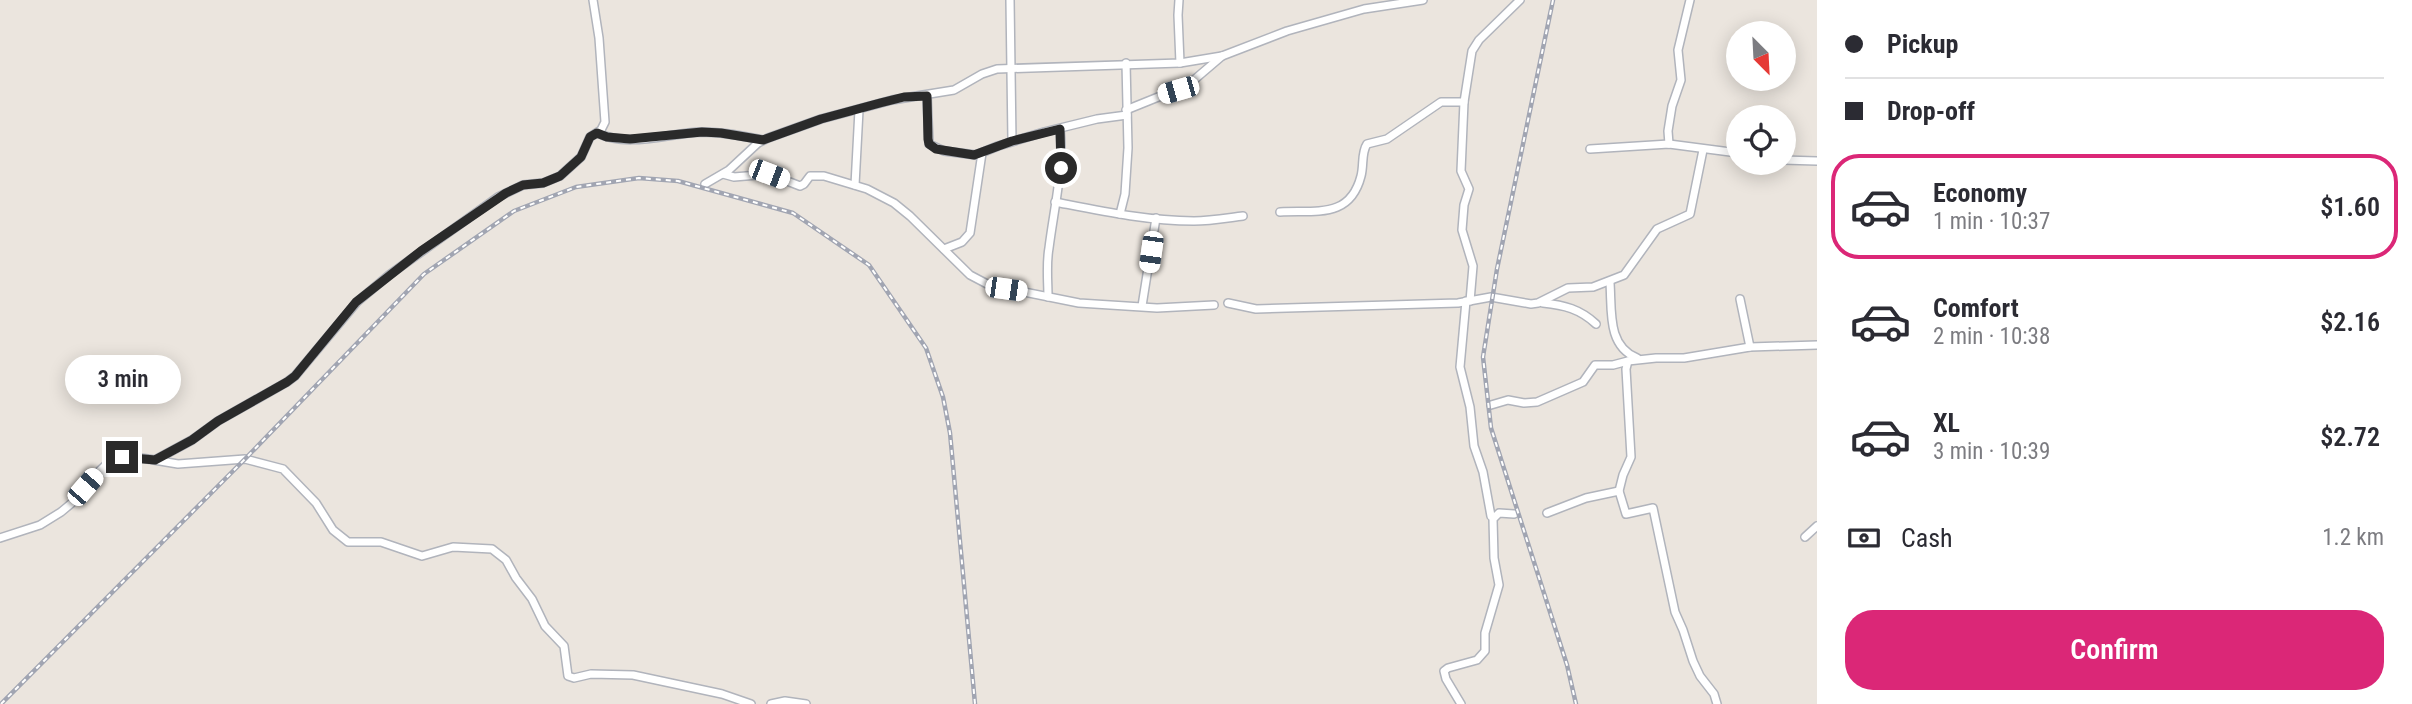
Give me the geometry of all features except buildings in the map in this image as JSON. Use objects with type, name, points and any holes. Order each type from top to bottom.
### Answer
[{"type":"street","points":[[153,460],[192,440],[218,421],[291,379],[356,302],[397,269],[506,193],[523,185],[543,183],[560,176],[581,157],[590,137],[604,127],[606,110],[593,0]]},
{"type":"street","points":[[1010,0],[1012,141]]},
{"type":"street","points":[[1180,0],[1180,63]]},
{"type":"street","points":[[705,184],[723,174],[763,140],[821,119],[892,100],[954,90],[982,74],[1010,67],[1180,63],[1222,56],[1287,31],[1352,12],[1423,0]]},
{"type":"street","points":[[1492,516],[1460,367],[1473,266],[1462,230],[1464,205],[1469,188],[1461,171],[1464,102],[1472,51],[1479,40],[1520,0]]},
{"type":"street","points":[[1670,144],[1668,131],[1672,106],[1681,80],[1678,50],[1690,0]]},
{"type":"street","points":[[927,96],[928,139],[931,146],[944,151],[974,155],[1012,141],[1126,113],[1188,85],[1222,56]]},
{"type":"street","points":[[1120,214],[1124,203],[1128,148],[1126,63]]},
{"type":"street","points":[[1280,212],[1328,210],[1343,205],[1355,193],[1367,144],[1390,138],[1441,102],[1464,102]]},
{"type":"street","points":[[855,185],[859,110]]},
{"type":"street","points":[[1048,298],[1048,248],[1053,231],[1062,157],[1060,129]]},
{"type":"street","points":[[597,133],[607,137],[630,139],[712,133],[763,140]]},
{"type":"street","points":[[1590,149],[1670,144],[1726,152]]},
{"type":"street","points":[[1538,303],[1568,288],[1610,283],[1628,271],[1657,229],[1690,214],[1703,150]]},
{"type":"street","points":[[944,249],[962,242],[970,233],[982,153]]},
{"type":"street","points":[[1796,160],[1817,161]]},
{"type":"street","points":[[723,174],[734,177],[769,174],[800,186],[810,176],[824,176],[855,185],[901,209],[970,275],[989,285],[1079,303],[1214,305]]},
{"type":"street","points":[[1055,202],[1107,214],[1195,221],[1242,216]]},
{"type":"street","points":[[1141,216],[1154,233]]},
{"type":"street","points":[[1142,306],[1156,218]]},
{"type":"street","points":[[1610,283],[1617,343],[1627,353],[1639,359]]},
{"type":"street","points":[[1228,303],[1255,309],[1468,301],[1491,297],[1572,308],[1596,324]]},
{"type":"street","points":[[1740,299],[1750,348]]},
{"type":"street","points":[[1491,405],[1508,400],[1537,402],[1583,382],[1593,365],[1615,365],[1639,359],[1684,359],[1750,348],[1817,345]]},
{"type":"street","points":[[1628,360],[1631,457],[1619,491],[1626,514],[1653,508],[1675,612],[1684,630],[1693,661],[1700,676],[1714,694],[1717,704]]},
{"type":"street","points":[[0,538],[40,525],[61,512],[95,475],[117,459],[126,456],[178,464],[245,459],[283,469],[316,503],[333,530],[348,541],[381,542],[422,556],[453,547],[492,549],[506,560],[533,599],[547,628],[564,646],[568,676],[633,676],[722,694],[751,704]]},
{"type":"street","points":[[1547,513],[1586,498],[1619,491]]},
{"type":"street","points":[[1461,704],[1444,671],[1477,660],[1485,651],[1485,633],[1499,588],[1493,558],[1493,519],[1499,513],[1514,514]]},
{"type":"street","points":[[1805,537],[1817,526]]},
{"type":"street","points":[[771,704],[785,701],[806,704]]},
{"type":"railway","points":[[1553,0],[1497,269],[1483,357],[1491,428],[1567,665],[1576,704]]},
{"type":"railway","points":[[1,704],[245,459],[424,274],[514,211],[576,187],[639,178],[678,181],[793,213],[869,265],[926,348],[943,397],[950,433],[975,704]]},
{"type":"route","points":[[122,457],[155,460],[287,382],[295,376],[356,302],[404,263],[506,193],[523,185],[543,183],[560,176],[581,157],[590,137],[597,133],[607,137],[630,139],[702,132],[763,140],[821,119],[880,103],[904,97],[927,96],[928,139],[929,144],[936,149],[976,155],[1012,141],[1060,129],[1061,168]]}]
